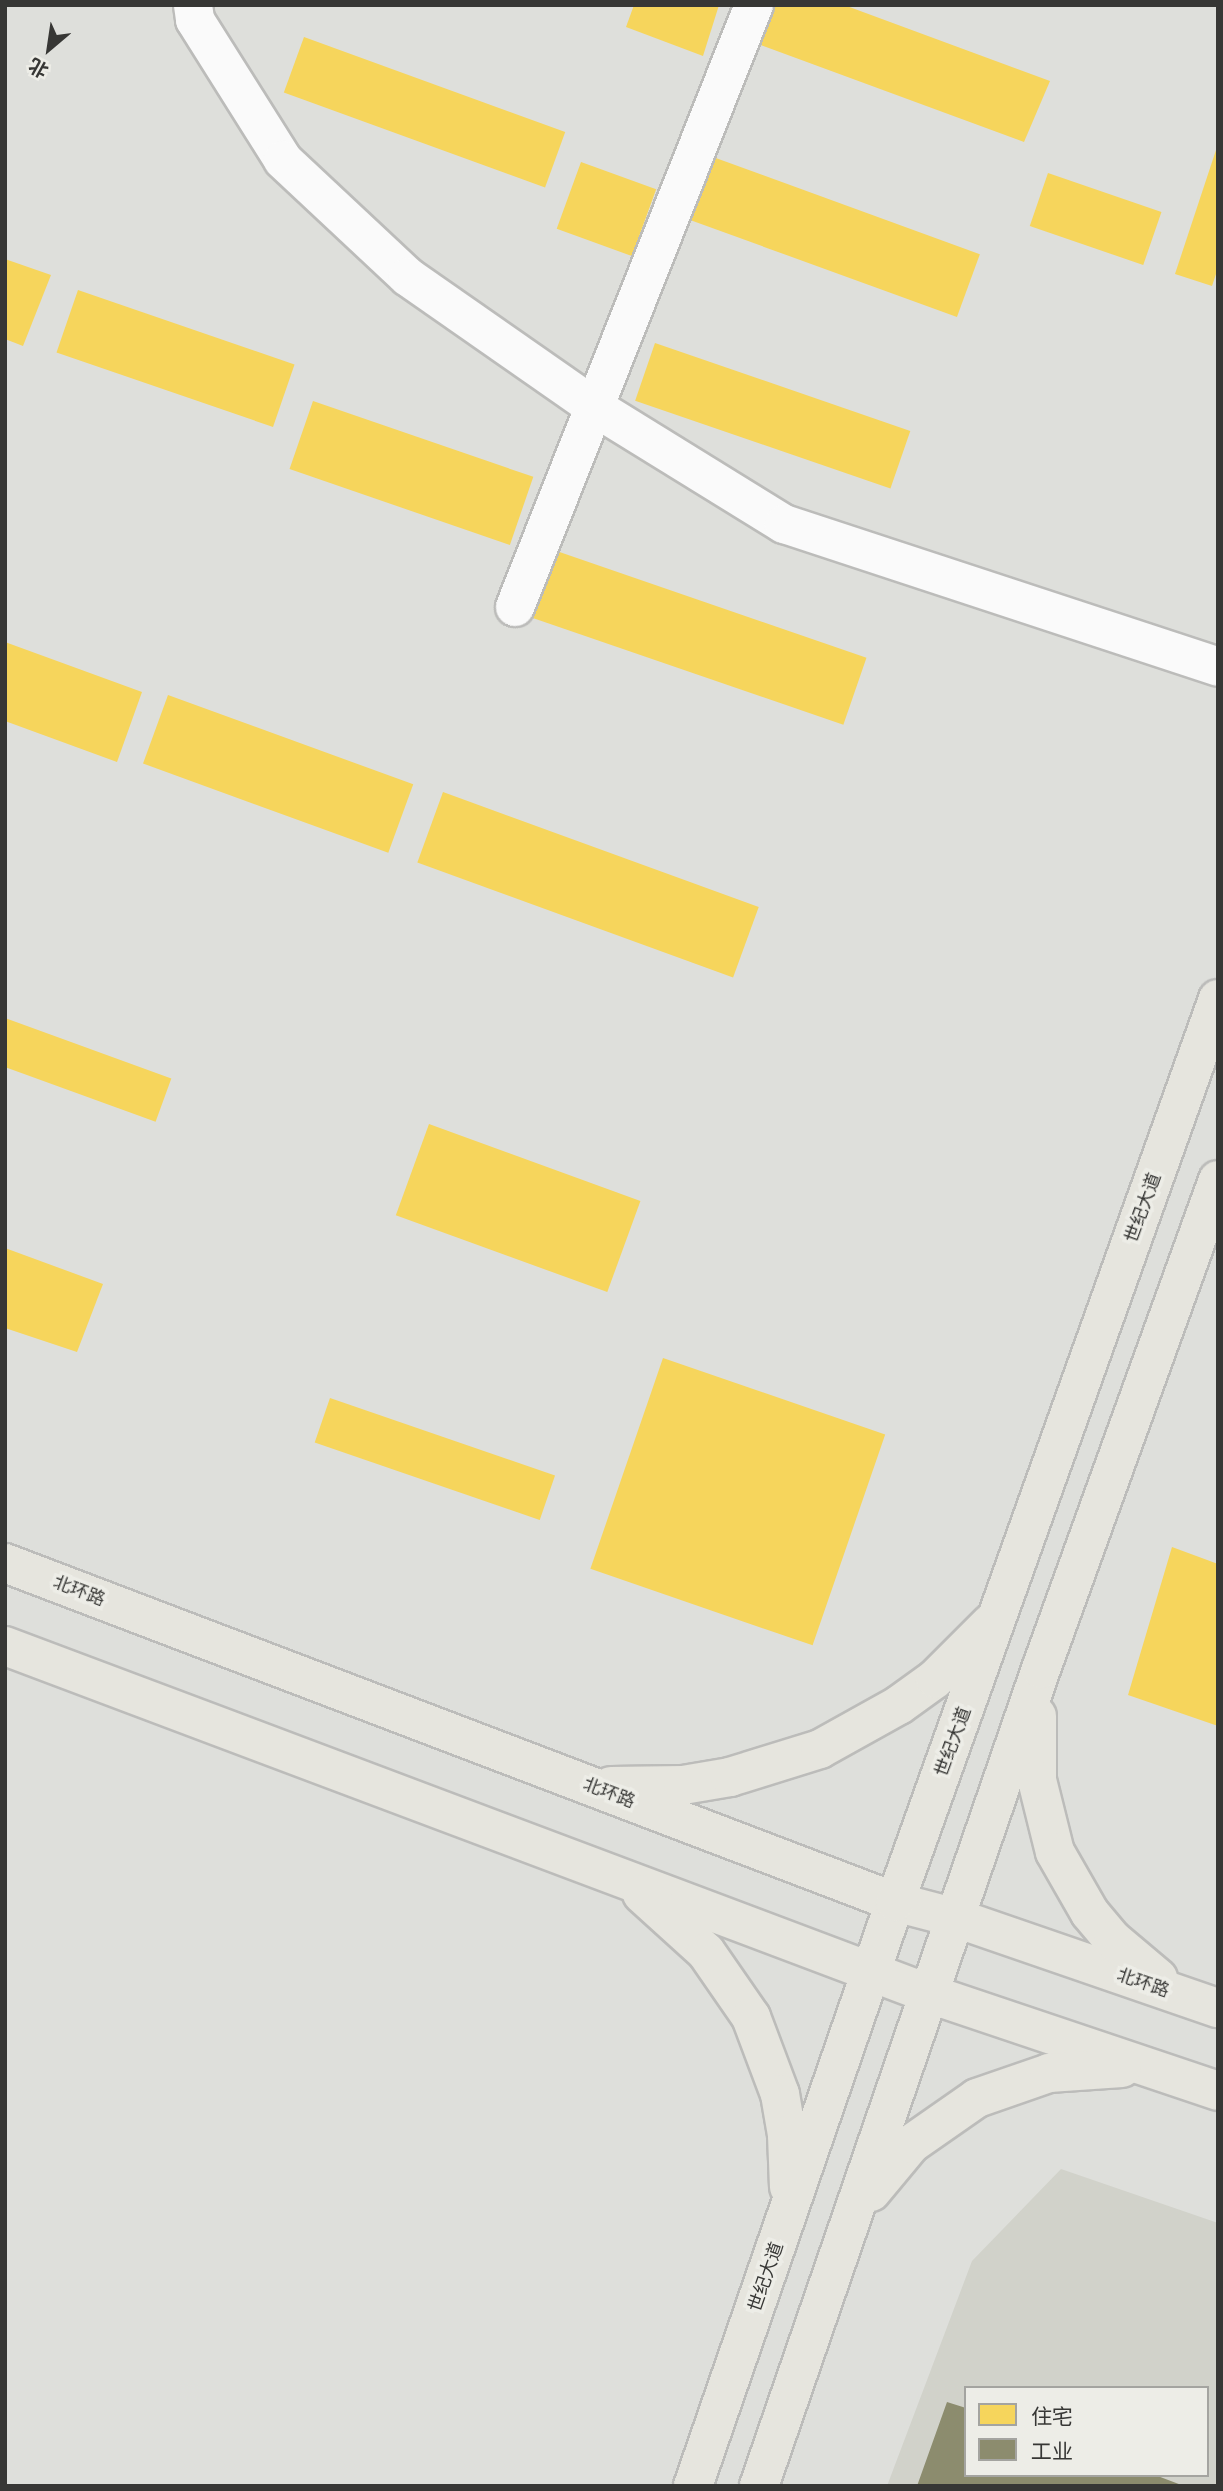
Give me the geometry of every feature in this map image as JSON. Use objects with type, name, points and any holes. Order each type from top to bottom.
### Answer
[{"type":"main road","name":"世纪大道","points":[[693,2486],[895,1902],[1218,999]]},
{"type":"main road","points":[[759,2486],[1041,1670],[1218,1180]]},
{"type":"main road","name":"北环路","points":[[5,1563],[895,1902],[956,1918],[1209,2005]]},
{"type":"main road","points":[[588,1786],[683,1785],[776,1765],[820,1749],[860,1729],[935,1679],[998,1615]]},
{"type":"main road","points":[[5,1646],[873,1969],[930,1994],[1218,2091]]},
{"type":"main road","points":[[1041,1670],[1034,1744],[1037,1780],[1055,1852],[1090,1913],[1113,1940],[1139,1964],[1209,2005]]},
{"type":"main road","points":[[579,1859],[648,1898],[679,1923],[723,1973],[751,2017],[768,2055],[787,2135],[786,2218]]},
{"type":"main road","points":[[844,2243],[861,2207],[911,2144],[977,2098],[1013,2082],[1087,2067],[1164,2073]]},
{"type":"street","points":[[193,5],[195,19],[283,160],[408,276],[596,408],[784,524],[1218,667]]},
{"type":"street","points":[[515,607],[754,5]]},
{"type":"shaded area","points":[[1061,2169],[1218,2223],[1218,2486],[887,2486],[972,2261]]},
{"type":"building: 住宅","points":[[634,5],[719,5],[703,56],[626,27]]},
{"type":"building: 住宅","points":[[774,5],[844,5],[1050,81],[1024,142],[758,44]]},
{"type":"building: 住宅","points":[[304,37],[565,132],[545,188],[284,92]]},
{"type":"building: 住宅","points":[[1217,147],[1218,268],[1212,286],[1175,274]]},
{"type":"building: 住宅","points":[[713,157],[980,254],[957,317],[690,220]]},
{"type":"building: 住宅","points":[[581,162],[656,189],[632,256],[557,229]]},
{"type":"building: 住宅","points":[[1048,173],[1161,212],[1143,265],[1030,226]]},
{"type":"building: 住宅","points":[[5,259],[51,275],[23,346],[5,339]]},
{"type":"building: 住宅","points":[[78,290],[295,365],[273,427],[57,352]]},
{"type":"building: 住宅","points":[[655,343],[910,431],[890,489],[635,401]]},
{"type":"building: 住宅","points":[[313,401],[533,477],[510,545],[290,469]]},
{"type":"building: 住宅","points":[[545,547],[866,658],[843,725],[522,614]]},
{"type":"building: 住宅","points":[[5,642],[142,692],[117,762],[5,721]]},
{"type":"building: 住宅","points":[[168,695],[413,784],[388,853],[143,764]]},
{"type":"building: 住宅","points":[[443,792],[759,907],[733,977],[417,862]]},
{"type":"building: 住宅","points":[[5,1018],[171,1079],[156,1122],[5,1067]]},
{"type":"building: 住宅","points":[[429,1124],[640,1201],[607,1292],[396,1215]]},
{"type":"building: 住宅","points":[[5,1248],[103,1284],[77,1352],[5,1328]]},
{"type":"building: 住宅","points":[[663,1358],[885,1435],[813,1645],[590,1569]]},
{"type":"building: 住宅","points":[[330,1398],[555,1475],[540,1520],[315,1442]]},
{"type":"building: 住宅","points":[[1172,1547],[1218,1564],[1218,1726],[1128,1695]]},
{"type":"building: 工业","points":[[947,2402],[964,2407],[964,2477],[1160,2477],[1184,2486],[917,2486]]}]
